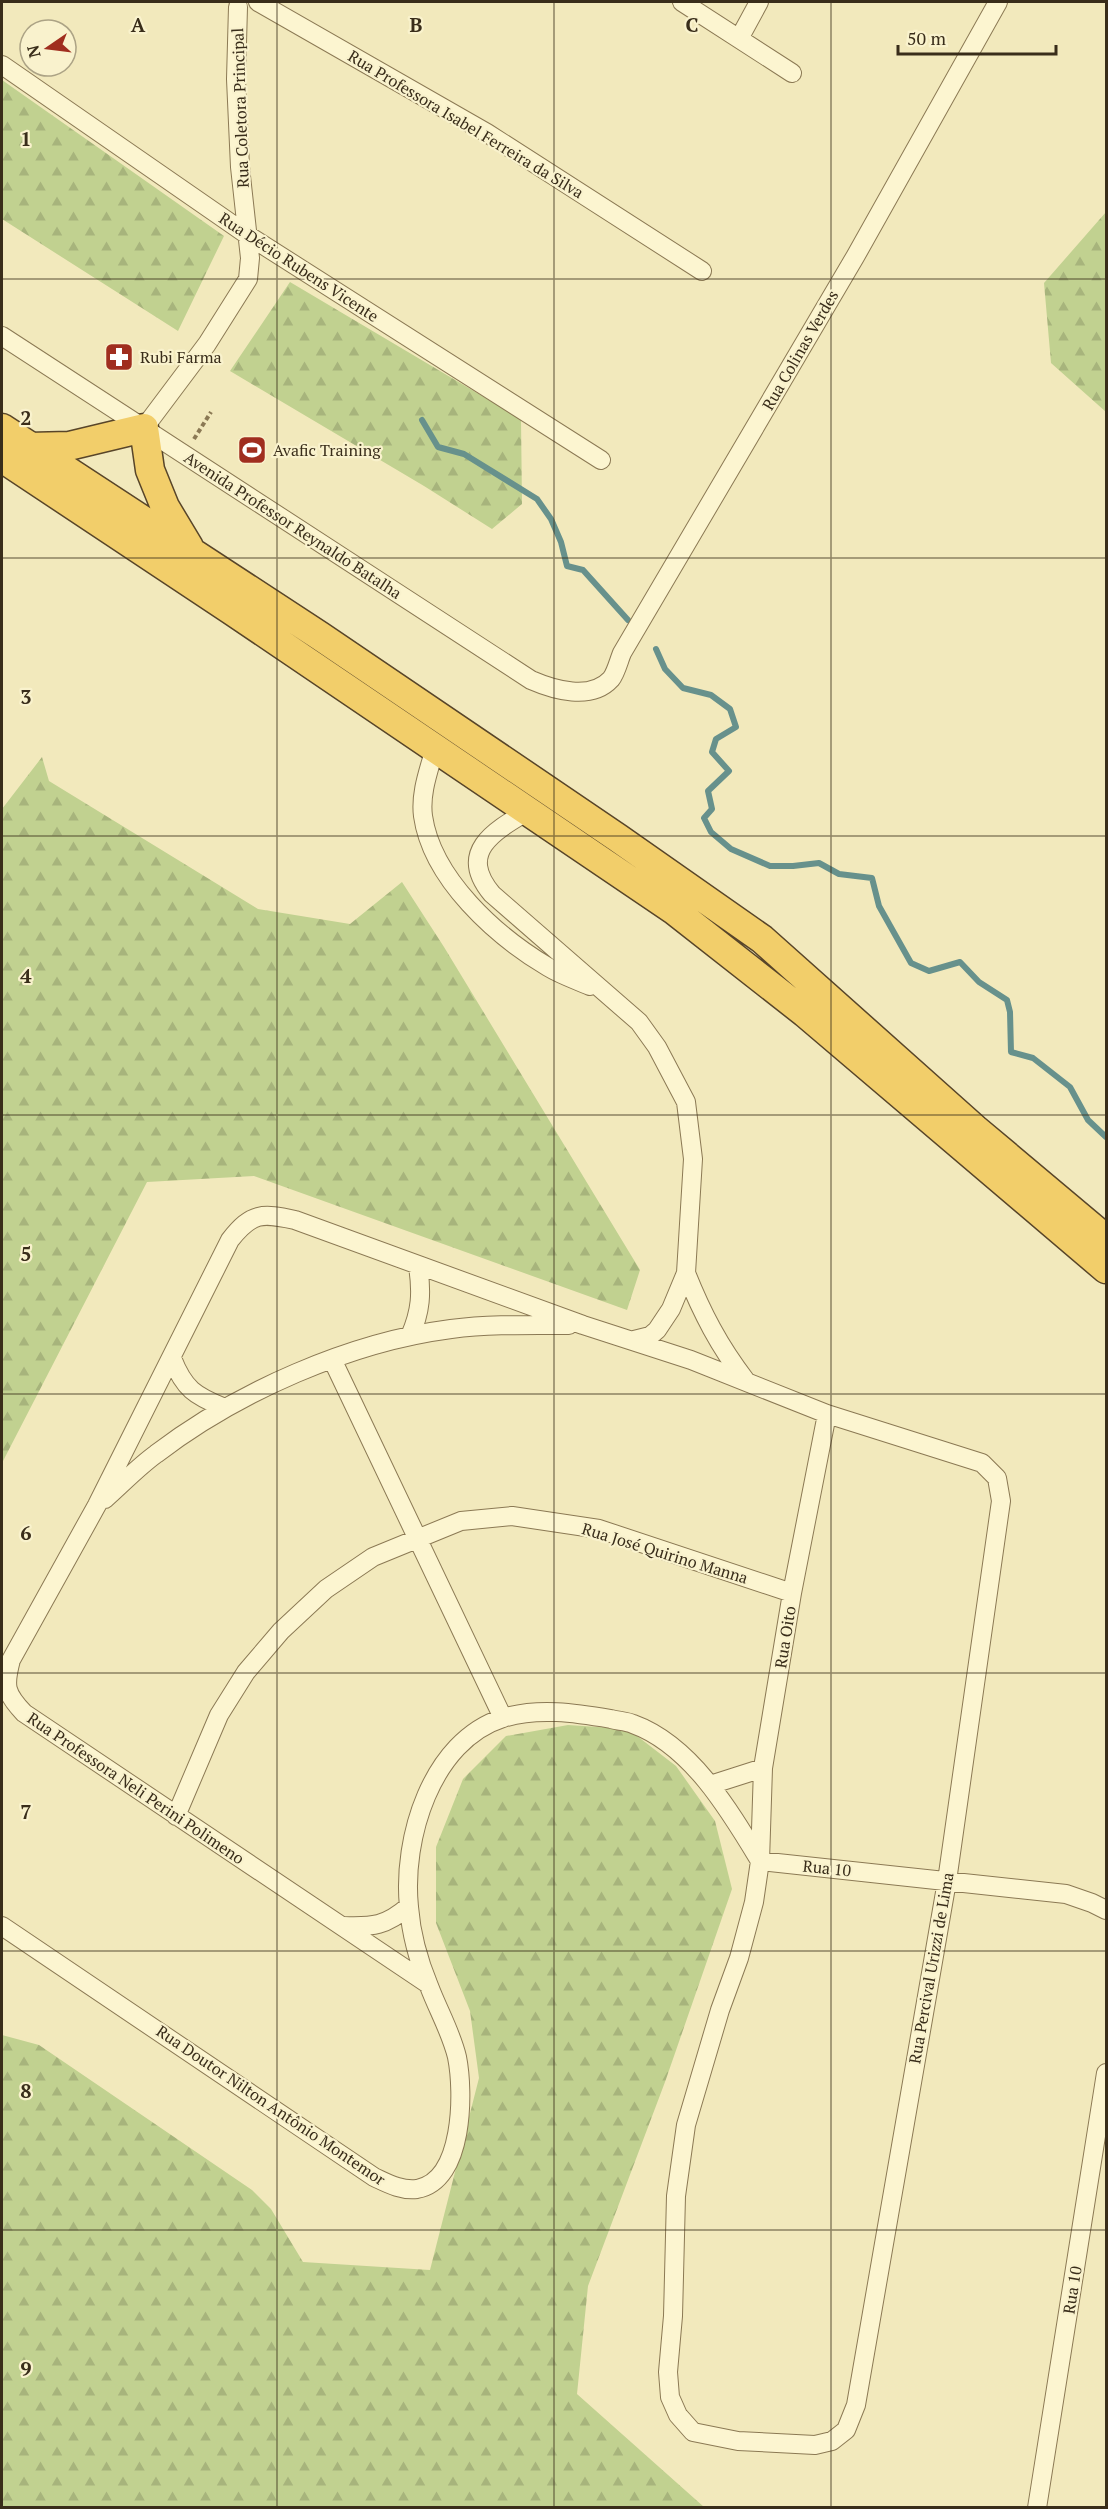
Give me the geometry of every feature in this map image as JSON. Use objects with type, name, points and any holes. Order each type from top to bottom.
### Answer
[{"type":"highway","points":[[2,428],[330,642],[618,837],[762,939],[975,1129],[1107,1239]]},
{"type":"highway","points":[[29,447],[69,446],[144,428],[154,479],[165,507],[193,554]]},
{"type":"highway","points":[[2,458],[675,912],[805,1013],[1107,1269]]},
{"type":"street","points":[[235,4],[252,7],[258,2]]},
{"type":"street","name":"Rua Professora Isabel Ferreira da Silva","points":[[258,2],[487,133],[702,271]]},
{"type":"street","points":[[682,2],[740,37],[792,73]]},
{"type":"street","points":[[740,37],[759,2]]},
{"type":"street","name":"Rua Colinas Verdes","points":[[592,690],[611,679],[622,653],[849,267],[998,2]]},
{"type":"street","name":"Rua Coletora Principal","points":[[144,428],[207,344],[248,279],[249,236],[240,167],[235,4]]},
{"type":"street","name":"Rua Décio Rubens Vicente","points":[[2,65],[249,236],[601,460]]},
{"type":"street","name":"Avenida Professor Reynaldo Batalha","points":[[2,336],[531,680],[548,688],[573,693],[592,690]]},
{"type":"street","points":[[435,748],[423,794],[423,816],[432,847],[445,872],[468,903],[511,942],[550,968],[608,994]]},
{"type":"street","points":[[528,811],[498,828],[485,840],[479,854],[478,868],[483,883],[492,894],[639,1022],[657,1047],[686,1102],[693,1159],[687,1273],[671,1309],[657,1330],[650,1336],[634,1340]]},
{"type":"street","name":"Rua Professora Neli Perini Polimeno","points":[[418,1266],[295,1220],[261,1215],[250,1219],[239,1228],[230,1240],[97,1505],[11,1660],[6,1679],[7,1691],[11,1700],[24,1713],[428,1984]]},
{"type":"street","points":[[410,1336],[419,1317],[421,1304],[418,1266],[583,1325],[634,1340],[827,1414]]},
{"type":"street","points":[[687,1273],[703,1316],[747,1382]]},
{"type":"street","points":[[97,1505],[156,1454],[225,1408],[288,1376],[332,1359],[410,1336],[451,1329],[583,1325]]},
{"type":"street","points":[[172,1358],[177,1372],[193,1393],[225,1408]]},
{"type":"street","points":[[332,1359],[503,1718]]},
{"type":"street","name":"Rua Percival Urizzi de Lima","points":[[760,1861],[754,1902],[739,1958],[720,2010],[686,2125],[676,2196],[670,2397],[678,2415],[693,2432],[738,2441],[815,2445],[832,2441],[846,2430],[856,2405],[947,1881],[1001,1501],[997,1478],[982,1463],[827,1414]]},
{"type":"street","name":"Rua Oito","points":[[760,1861],[763,1768],[792,1593],[827,1414]]},
{"type":"street","name":"Rua José Quirino Manna","points":[[176,1816],[219,1715],[246,1672],[281,1630],[326,1589],[373,1557],[460,1521],[512,1515],[599,1529],[792,1593]]},
{"type":"street","name":"Rua Doutor Nilton Antônio Montemor","points":[[2,1926],[374,2177],[398,2188],[417,2189],[432,2182],[444,2169],[453,2150],[459,2124],[460,2081],[456,2056],[450,2035],[428,1984],[416,1944],[409,1906],[414,1830],[430,1785],[453,1753],[475,1732],[503,1718],[541,1712],[581,1714],[633,1723],[666,1742],[710,1785],[760,1861]]},
{"type":"street","points":[[710,1785],[763,1768]]},
{"type":"street","name":"Rua 10","points":[[760,1861],[1066,1894],[1107,1910]]},
{"type":"street","points":[[343,1926],[379,1925],[394,1918],[409,1906]]},
{"type":"street","name":"Rua 10","points":[[1037,2508],[1107,2073]]},
{"type":"path","points":[[196,435],[211,412]]},
{"type":"green space","points":[[2,80],[224,236],[178,331],[2,219]]},
{"type":"green space","points":[[1106,212],[1106,412],[1051,363],[1044,283]]},
{"type":"green space","points":[[290,282],[521,419],[522,504],[492,529],[230,371]]},
{"type":"green space","points":[[42,757],[49,781],[258,909],[350,924],[402,882],[444,947],[640,1270],[627,1310],[254,1176],[147,1182],[2,1463],[2,809]]},
{"type":"green space","points":[[568,1725],[628,1729],[676,1766],[715,1821],[732,1889],[665,2082],[588,2286],[577,2394],[704,2507],[2,2507],[2,2035],[39,2045],[252,2190],[271,2209],[303,2262],[430,2270],[479,2078],[470,2011],[436,1923],[436,1847],[463,1779],[506,1736]]},
{"type":"waterway","points":[[422,420],[438,447],[464,454],[537,499],[551,519],[561,542],[567,566],[583,570],[628,620]]},
{"type":"waterway","points":[[656,649],[665,669],[683,688],[711,695],[730,709],[736,727],[716,739],[712,752],[729,771],[708,791],[712,809],[704,818],[711,832],[731,849],[770,866],[819,863],[839,874],[872,878],[879,906],[911,963],[929,971],[960,962],[979,982],[1007,1000],[1010,1012],[1011,1052],[1033,1058],[1070,1087],[1088,1120],[1106,1137]]},
{"type":"place","name":"Rubi Farma","points":[[119,357]]},
{"type":"place","name":"Avafic Training","points":[[252,450]]}]
